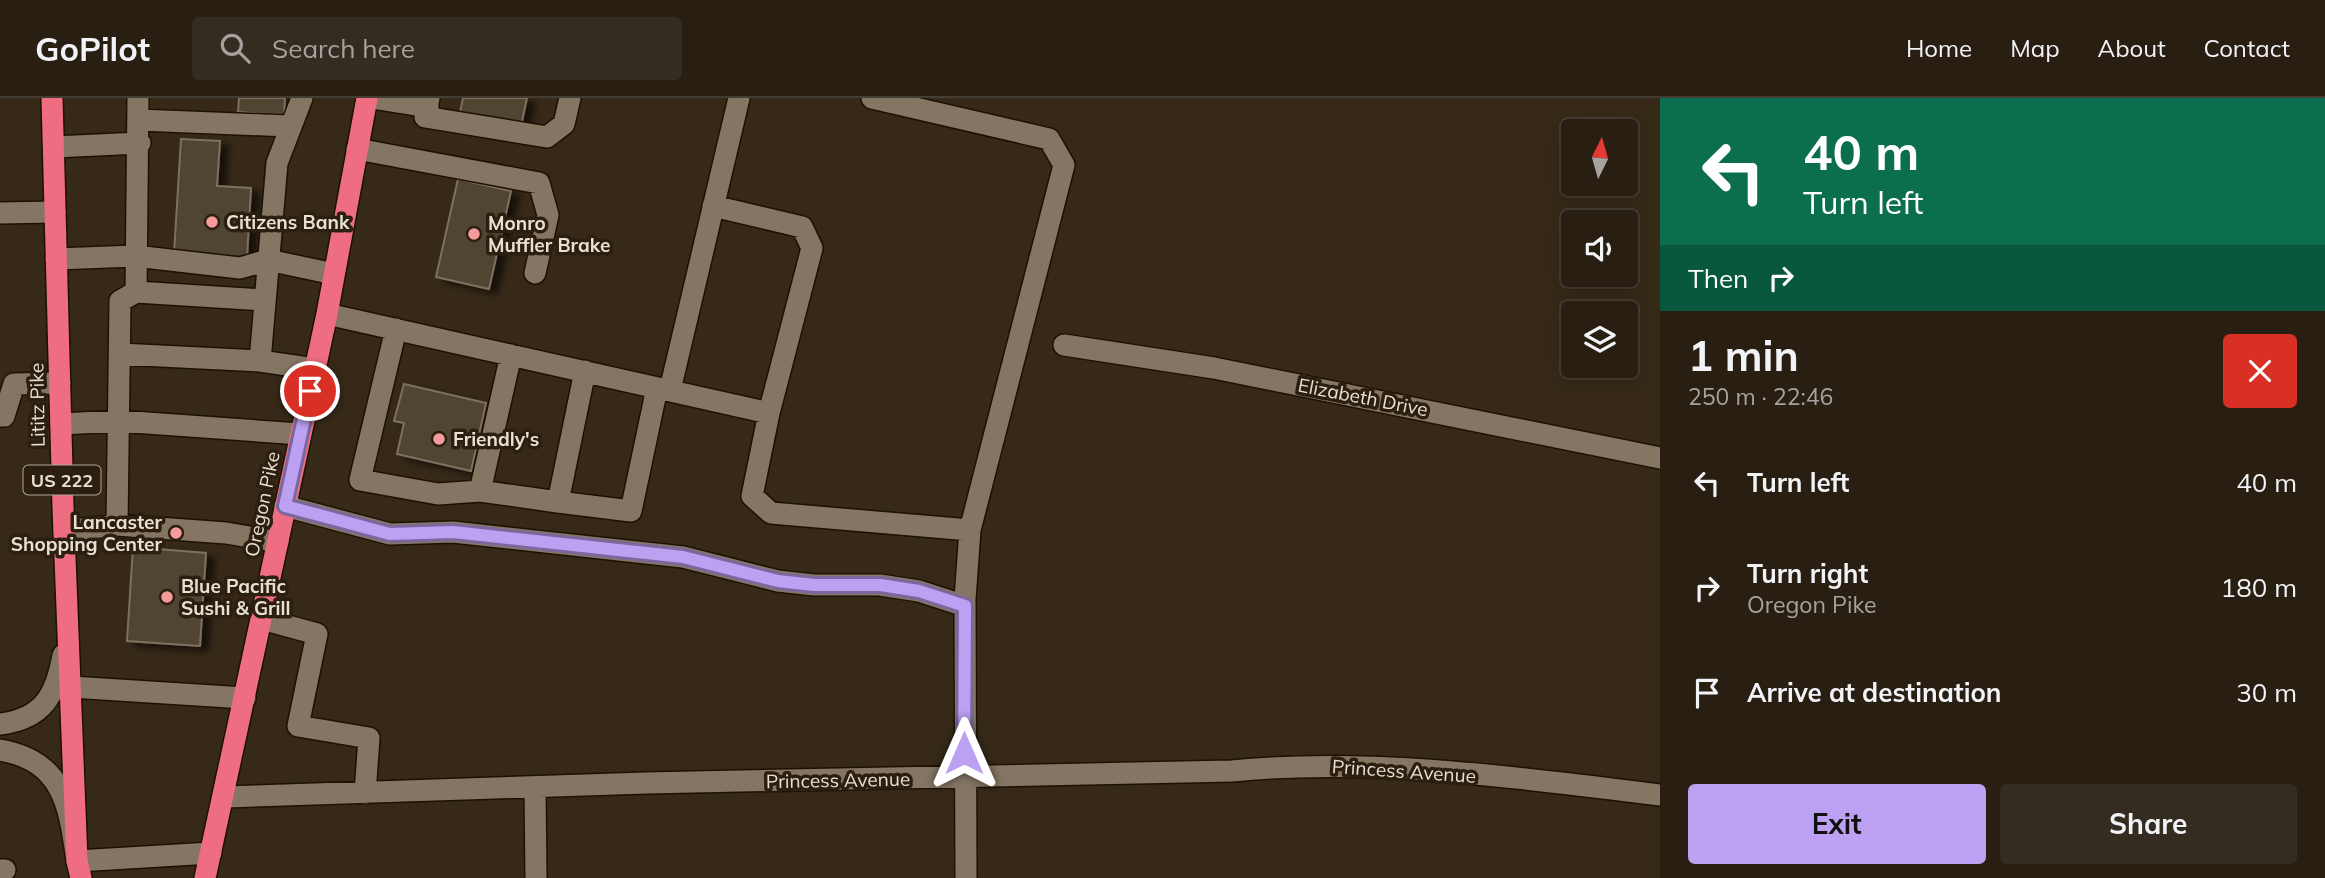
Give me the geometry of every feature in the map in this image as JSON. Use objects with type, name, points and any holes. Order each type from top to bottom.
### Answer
[{"type":"highway","name":"Lititz Pike","points":[[52,98],[64,531],[79,869]]},
{"type":"highway","name":"Oregon Pike","points":[[205,878],[225,797],[327,314],[369,98]]},
{"type":"street","points":[[136,292],[140,142],[138,98]]},
{"type":"street","points":[[260,361],[277,163],[302,98]]},
{"type":"street","points":[[369,98],[428,102],[425,117],[547,137],[564,124],[570,98]]},
{"type":"street","points":[[396,329],[360,480],[438,494],[480,491],[631,511],[713,206],[738,98]]},
{"type":"street","points":[[872,98],[1049,139],[1064,164],[970,530],[965,603],[966,878]]},
{"type":"street","points":[[139,120],[289,126]]},
{"type":"street","points":[[54,148],[140,142]]},
{"type":"street","points":[[358,149],[539,183],[548,215],[535,274]]},
{"type":"street","points":[[713,206],[802,227],[812,248],[769,413],[752,496],[771,513],[970,530]]},
{"type":"street","points":[[0,213],[55,212]]},
{"type":"street","points":[[56,259],[135,256],[240,268],[268,260],[334,274]]},
{"type":"street","points":[[117,525],[120,301],[136,292],[264,300]]},
{"type":"street","points":[[327,314],[769,413]]},
{"type":"street","name":"Elizabeth Drive","points":[[1064,345],[1214,368],[1660,457]]},
{"type":"street","points":[[120,354],[260,361],[315,369]]},
{"type":"street","points":[[480,491],[511,355]]},
{"type":"street","points":[[558,502],[585,371]]},
{"type":"street","points":[[0,416],[4,416],[14,383],[60,383]]},
{"type":"street","points":[[61,424],[119,421],[300,434]]},
{"type":"street","points":[[285,506],[390,534],[453,532],[683,557],[778,581],[814,585],[880,585],[919,591],[965,603]]},
{"type":"street","points":[[64,531],[117,525],[226,533],[278,542]]},
{"type":"street","points":[[262,619],[317,634],[298,726],[369,738],[365,793]]},
{"type":"street","points":[[0,724],[18,722],[34,715],[48,699],[59,678],[69,626]]},
{"type":"street","points":[[71,687],[245,698]]},
{"type":"street","points":[[0,750],[33,761],[62,790],[69,808],[79,869],[211,853]]},
{"type":"street","name":"Princess Avenue","points":[[225,797],[1232,771],[1316,765],[1491,776],[1660,795]]},
{"type":"street","points":[[535,787],[536,878]]},
{"type":"building","points":[[239,98],[285,98],[284,115],[238,112]]},
{"type":"building","points":[[463,98],[527,98],[521,126],[460,113]]},
{"type":"building","name":"Citizens Bank","points":[[181,139],[220,141],[217,186],[251,188],[247,258],[174,254]]},
{"type":"building","name":"Monro Muffler Brake","points":[[458,179],[511,191],[489,289],[436,277]]},
{"type":"building","name":"Friendly's","points":[[404,384],[486,403],[471,471],[397,454],[404,423],[394,421]]},
{"type":"building","name":"Blue Pacific Sushi & Grill","points":[[133,547],[206,553],[200,646],[127,641]]},
{"type":"place","name":"Citizens Bank","points":[[212,222]]},
{"type":"place","name":"Monro Muffler Brake","points":[[474,234]]},
{"type":"place","name":"Friendly's","points":[[439,439]]},
{"type":"place","name":"Lancaster Shopping Center","points":[[176,533]]},
{"type":"place","name":"Blue Pacific Sushi & Grill","points":[[167,597]]},
{"type":"route","points":[[310,391],[285,506],[390,534],[453,532],[683,557],[778,581],[814,585],[880,585],[919,591],[965,606],[964,753]]}]
